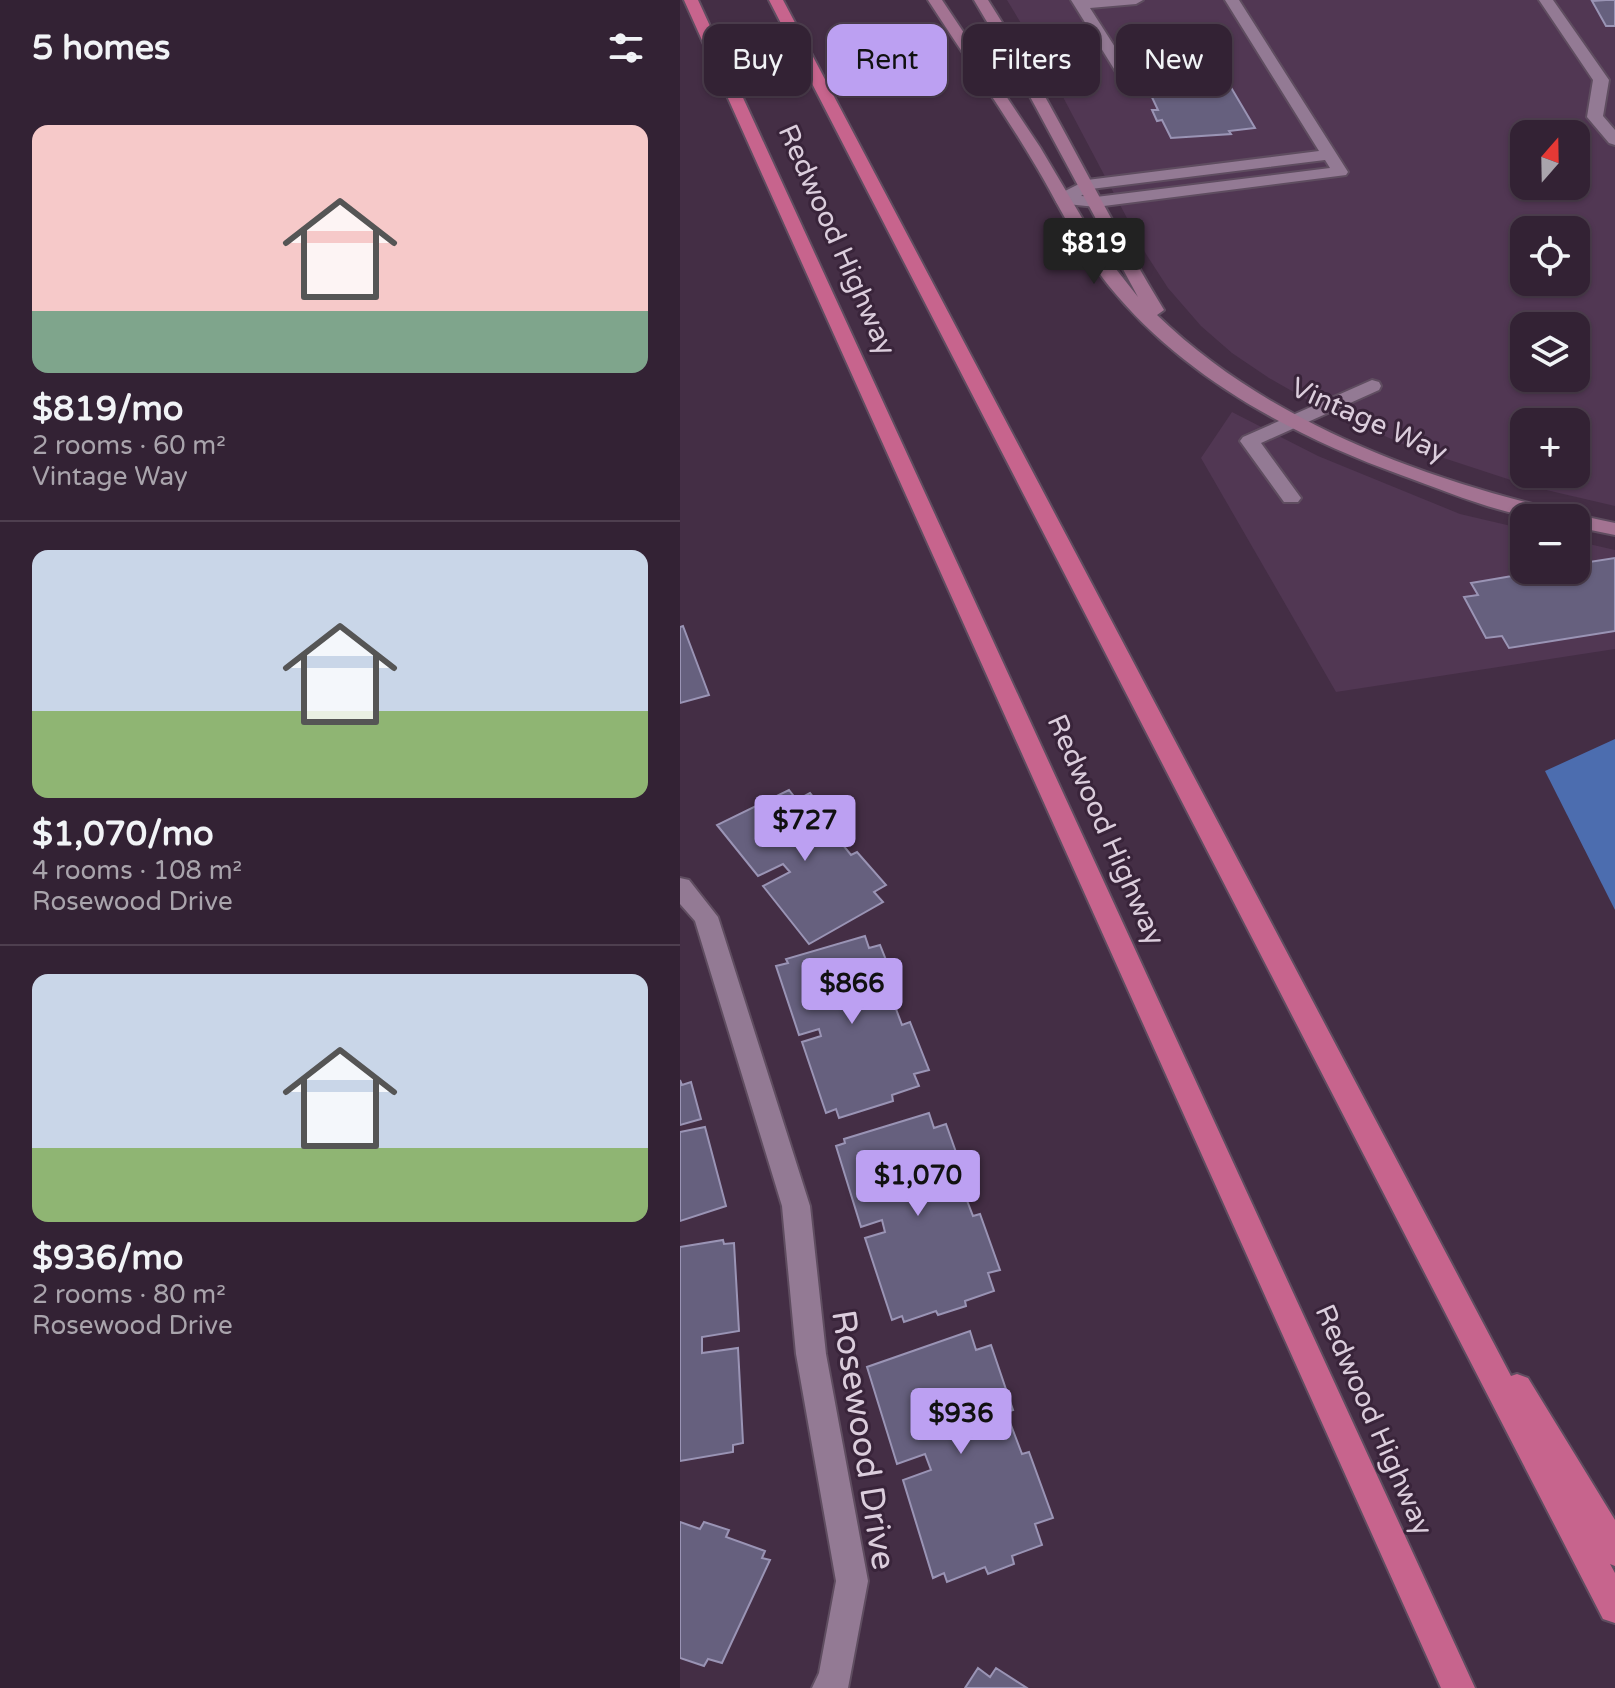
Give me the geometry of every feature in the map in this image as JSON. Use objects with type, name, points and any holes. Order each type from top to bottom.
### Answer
[{"type":"highway","name":"Redwood Highway","points":[[691,0],[1458,1688]]},
{"type":"highway","name":"Redwood Highway","points":[[776,0],[1615,1607]]},
{"type":"highway","points":[[1389,1173],[1615,1550]]},
{"type":"street","name":"Vintage Way","points":[[935,0],[1080,230],[1124,293],[1170,336],[1244,391],[1295,421],[1389,464],[1514,504]]},
{"type":"street","name":"Vintage Way","points":[[981,0],[1021,65],[1096,202],[1117,247],[1170,336]]},
{"type":"street","points":[[1079,2],[1136,0]]},
{"type":"street","points":[[1063,199],[1096,202],[1340,172],[1232,0]]},
{"type":"street","points":[[1546,0],[1601,80],[1595,117],[1615,140]]},
{"type":"street","points":[[1079,2],[1116,61]]},
{"type":"street","points":[[1063,199],[1087,185],[1329,155]]},
{"type":"street","points":[[1291,498],[1250,441],[1372,386]]},
{"type":"street","points":[[1590,524],[1615,529]]},
{"type":"street","name":"Rosewood Drive","points":[[680,887],[706,917],[796,1206],[811,1354],[852,1581],[835,1678],[829,1688]]},
{"type":"shaded area","points":[[1007,0],[1615,0],[1615,506],[1538,488],[1590,488],[1590,408],[1510,408],[1510,480],[1407,446],[1318,406],[1232,353],[1201,326],[1168,288],[1146,254],[1062,96],[1100,96],[1100,24],[1021,24]]},
{"type":"shaded area","points":[[1232,412],[1318,456],[1460,514],[1510,526],[1510,584],[1590,584],[1590,544],[1615,550],[1615,649],[1336,692],[1201,458]]},
{"type":"water","points":[[1615,739],[1615,910],[1545,771]]},
{"type":"building","points":[[1615,0],[1615,26],[1606,26],[1592,1]]},
{"type":"building","points":[[1232,89],[1255,128],[1229,131],[1231,134],[1171,138],[1162,120],[1157,121],[1152,110],[1158,110],[1151,96],[1232,96]]},
{"type":"building","points":[[1615,558],[1615,631],[1509,648],[1502,636],[1486,638],[1464,597],[1478,595],[1471,583],[1510,576],[1510,584],[1590,584],[1590,562]]},
{"type":"building","points":[[683,626],[709,695],[680,703],[680,627]]},
{"type":"building","points":[[789,790],[797,800],[810,793],[837,826],[830,829],[851,855],[857,852],[886,885],[874,892],[883,902],[809,944],[763,886],[790,872],[783,864],[758,876],[717,825]]},
{"type":"building","points":[[865,936],[869,948],[880,945],[898,990],[890,993],[902,1025],[910,1022],[929,1070],[914,1074],[919,1086],[892,1095],[893,1101],[839,1118],[836,1109],[826,1113],[802,1042],[821,1036],[819,1029],[799,1035],[776,966],[788,963],[786,959]]},
{"type":"building","points":[[680,1080],[682,1085],[691,1082],[701,1119],[680,1125]]},
{"type":"building","points":[[929,1113],[934,1128],[946,1124],[967,1183],[961,1185],[973,1216],[980,1214],[1000,1270],[988,1273],[994,1291],[965,1301],[966,1306],[938,1315],[936,1311],[904,1322],[902,1316],[892,1320],[865,1238],[885,1232],[882,1220],[861,1227],[836,1146],[845,1143],[844,1139]]},
{"type":"building","points":[[705,1127],[726,1206],[680,1221],[680,1132]]},
{"type":"building","points":[[723,1240],[724,1244],[734,1243],[739,1331],[702,1337],[702,1353],[738,1348],[743,1443],[733,1445],[733,1452],[680,1461],[680,1247]]},
{"type":"building","points":[[970,1331],[976,1350],[991,1345],[1013,1410],[1006,1412],[1022,1454],[1029,1452],[1053,1518],[1035,1524],[1042,1545],[1012,1556],[1014,1564],[988,1574],[985,1567],[947,1582],[944,1573],[933,1578],[903,1480],[931,1470],[925,1454],[897,1464],[867,1367]]},
{"type":"building","points":[[680,1522],[700,1529],[704,1522],[729,1530],[726,1537],[765,1551],[762,1558],[770,1560],[722,1663],[708,1659],[704,1666],[680,1658]]},
{"type":"building","points":[[978,1668],[990,1677],[996,1668],[1027,1688],[965,1688]]}]
